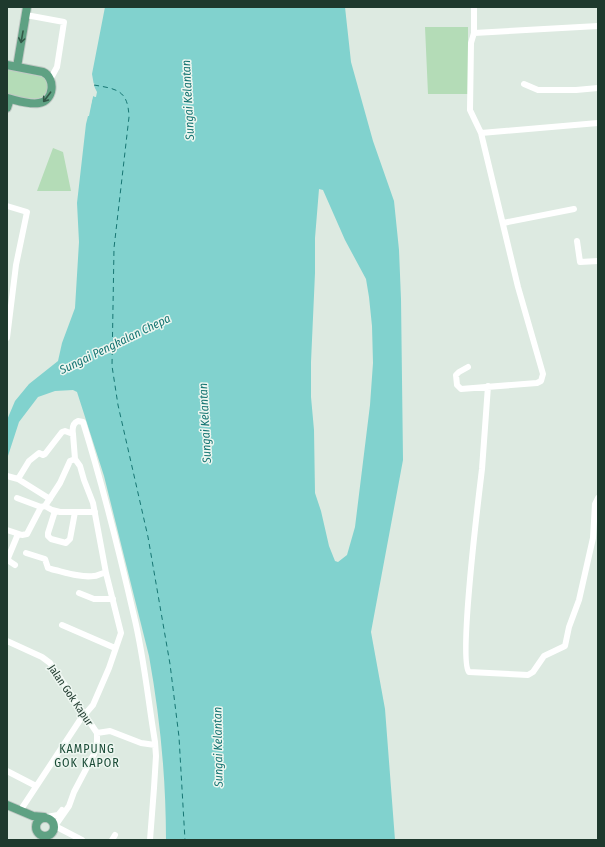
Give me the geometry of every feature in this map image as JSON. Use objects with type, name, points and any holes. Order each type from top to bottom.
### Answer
[{"type":"main road","points":[[17,67],[26,11]]},
{"type":"main road","points":[[7,65],[52,75],[51,92],[46,100],[35,104],[8,98],[7,108]]},
{"type":"main road","points":[[7,805],[35,817],[46,818],[53,821],[51,834],[46,836],[38,834],[32,822],[7,809]]},
{"type":"main road","points":[[38,834],[36,823],[43,818],[46,818]]},
{"type":"street","points":[[468,367],[457,374],[457,385],[459,388],[537,383],[541,381],[543,374],[518,287],[481,133],[470,110],[471,43],[474,33],[474,7]]},
{"type":"street","points":[[26,11],[64,22],[57,67],[52,75]]},
{"type":"street","points":[[474,33],[598,26]]},
{"type":"street","points":[[524,84],[537,90],[576,90],[598,88]]},
{"type":"street","points":[[481,133],[598,123]]},
{"type":"street","points":[[7,206],[27,212],[16,265],[9,310],[7,338]]},
{"type":"street","points":[[502,223],[574,209]]},
{"type":"street","points":[[577,241],[580,262],[598,261]]},
{"type":"street","points":[[488,386],[482,469],[472,551],[466,648],[467,671],[470,673],[528,675],[533,672],[544,656],[565,646],[569,627],[579,601],[593,538],[595,504],[598,498]]},
{"type":"street","points":[[20,810],[85,714],[93,705],[109,668],[121,630],[106,572],[95,512],[80,466],[75,459],[72,430],[74,424],[78,421],[83,422],[111,518],[141,652],[156,756],[150,840]]},
{"type":"street","points":[[50,499],[12,477],[39,453],[43,455],[45,454],[62,432],[65,431],[73,434]]},
{"type":"street","points":[[7,530],[18,534],[27,534],[43,506],[50,499],[60,483],[70,461],[75,459]]},
{"type":"street","points":[[17,498],[55,511],[95,512]]},
{"type":"street","points":[[55,511],[48,536],[51,539],[66,543],[70,539],[75,512]]},
{"type":"street","points":[[15,565],[9,561],[8,558],[18,534]]},
{"type":"street","points":[[26,553],[45,559],[47,566],[51,569],[84,576],[95,576],[106,572]]},
{"type":"street","points":[[79,593],[94,599],[113,599]]},
{"type":"street","points":[[62,625],[115,648]]},
{"type":"street","name":"Jalan Gok Kapur","points":[[7,642],[42,657],[50,663],[85,714],[96,733],[97,746],[94,754],[66,810],[51,834]]},
{"type":"street","points":[[96,733],[110,731],[141,743],[155,744]]},
{"type":"street","points":[[7,771],[36,786]]},
{"type":"street","name":"Jalan Gok Kapur","points":[[46,818],[59,814],[74,792]]},
{"type":"street","points":[[51,834],[82,840]]},
{"type":"green space","points":[[425,27],[468,27],[468,94],[428,94]]},
{"type":"green space","points":[[7,69],[43,77],[47,84],[45,94],[36,99],[30,99],[7,94]]},
{"type":"green space","points":[[53,148],[63,152],[71,191],[37,191]]},
{"type":"water","points":[[105,7],[345,7],[351,62],[373,141],[394,201],[399,250],[403,460],[371,632],[385,709],[395,840],[166,840],[162,748],[149,656],[104,476],[77,392],[73,390],[55,391],[38,397],[19,422],[7,459],[7,420],[15,401],[29,384],[58,361],[62,343],[75,308],[79,242],[77,203],[86,124],[93,96],[96,97],[92,74]],"holes":[[[319,189],[323,190],[345,240],[366,279],[372,326],[373,363],[370,405],[355,527],[347,555],[338,562],[335,561],[329,546],[321,511],[315,493],[314,430],[311,397],[315,238]]]},
{"type":"pier","points":[[92,83],[95,84],[94,86],[97,92],[96,97],[93,96],[89,116],[87,116],[91,96],[95,95]]},
{"type":"ferry route","points":[[94,85],[120,92],[124,96],[128,108],[129,117],[114,248],[112,366],[118,405],[148,537],[170,664],[179,737],[185,840]]},
{"type":"district","name":"KAMPUNG GOK KAPOR","points":[[87,756]]},
{"type":"water label","name":"Sungai Kelantan","points":[[188,100]]},
{"type":"water label","name":"Sungai Pengkalan Chepa","points":[[115,344]]},
{"type":"water label","name":"Sungai Kelantan","points":[[205,423]]},
{"type":"water label","name":"Sungai Kelantan","points":[[218,747]]}]
